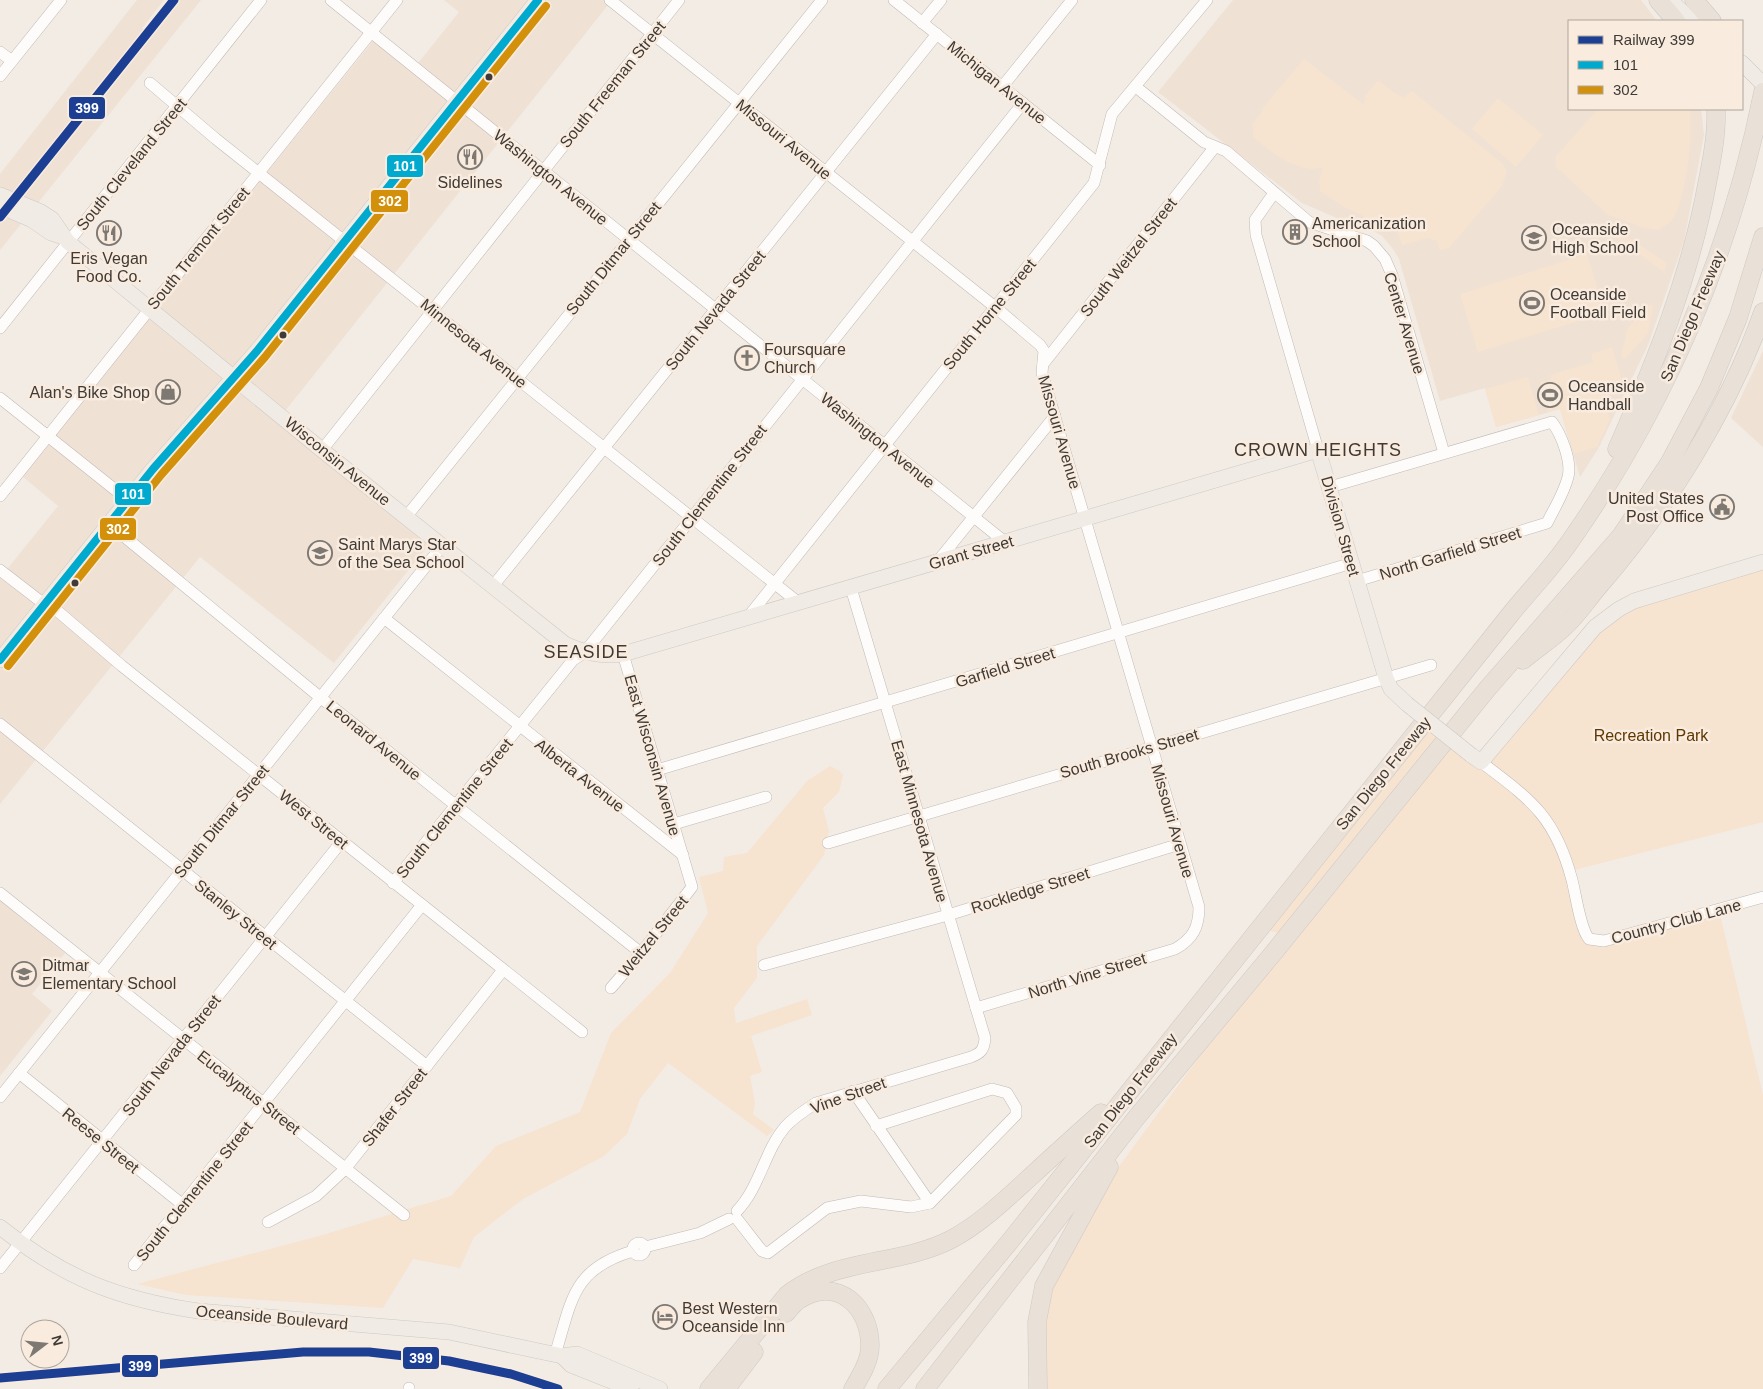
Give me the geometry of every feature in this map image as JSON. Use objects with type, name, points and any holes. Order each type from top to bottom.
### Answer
[{"type":"highway","points":[[1658,0],[1675,20]]},
{"type":"highway","points":[[1694,0],[1709,20]]},
{"type":"highway","name":"San Diego Freeway","points":[[887,1389],[1011,1240],[1570,542],[1645,422],[1695,317],[1738,197],[1763,92]]},
{"type":"highway","points":[[1592,508],[1655,361],[1684,280],[1706,194],[1715,138],[1716,110]]},
{"type":"highway","name":"San Diego Freeway","points":[[924,1389],[1136,1118],[1275,951],[1488,688],[1621,536],[1670,462],[1709,388],[1734,327],[1763,237]]},
{"type":"highway","points":[[1488,688],[1563,628],[1632,549],[1679,480],[1718,411],[1754,336],[1763,312]]},
{"type":"highway","points":[[709,1389],[787,1296],[801,1284],[822,1274],[928,1249],[951,1239],[1006,1199],[1140,1077]]},
{"type":"highway","points":[[1038,1389],[1037,1322],[1044,1286],[1136,1118]]},
{"type":"highway","points":[[726,1389],[780,1318],[800,1299],[822,1291],[842,1294],[851,1299],[856,1303],[864,1322],[870,1347],[864,1372],[853,1389]]},
{"type":"main road","points":[[0,660],[205,407],[235,377],[257,351],[538,0]]},
{"type":"main road","points":[[1670,0],[1691,20]]},
{"type":"main road","points":[[1685,0],[1709,20]]},
{"type":"main road","points":[[1745,60],[1763,70]]},
{"type":"main road","points":[[1745,60],[1763,84]]},
{"type":"main road","name":"Wisconsin Avenue","points":[[0,195],[41,212],[52,219],[66,239],[149,308],[322,450],[565,644],[584,653],[606,656],[623,654]]},
{"type":"main road","name":"Wisconsin Avenue","points":[[0,206],[41,224],[51,233],[66,239]]},
{"type":"main road","name":"Division Street","points":[[1318,450],[1386,678],[1391,689],[1438,728]]},
{"type":"main road","name":"Grant Street","points":[[623,654],[1318,450]]},
{"type":"main road","points":[[1476,758],[1583,641],[1610,615],[1628,604],[1763,562]]},
{"type":"main road","name":"Country Club Lane","points":[[1438,728],[1476,758]]},
{"type":"main road","name":"Oceanside Boulevard","points":[[0,1227],[43,1259],[91,1285],[160,1305],[198,1311],[449,1332],[558,1355],[577,1354],[660,1389]]},
{"type":"main road","name":"Oceanside Boulevard","points":[[558,1355],[571,1365],[631,1389]]},
{"type":"street","points":[[0,76],[61,0]]},
{"type":"street","name":"South Cleveland Street","points":[[0,328],[66,239],[177,106],[261,0]]},
{"type":"street","name":"Washington Avenue","points":[[331,0],[628,238],[715,311],[1006,542]]},
{"type":"street","name":"South Tremont Street","points":[[0,496],[397,0]]},
{"type":"street","name":"Missouri Avenue","points":[[610,0],[995,306],[1040,344],[1044,351],[1042,365],[1055,416],[1199,907],[1194,934]]},
{"type":"street","name":"South Freeman Street","points":[[322,450],[679,0]]},
{"type":"street","name":"South Ditmar Street","points":[[406,516],[628,238],[822,0]]},
{"type":"street","name":"Michigan Avenue","points":[[894,0],[1100,165]]},
{"type":"street","points":[[922,23],[941,0]]},
{"type":"street","points":[[1002,87],[1072,0]]},
{"type":"street","name":"South Horne Street","points":[[748,617],[1094,183],[1112,114],[1207,0]]},
{"type":"street","name":"South Nevada Street","points":[[493,586],[937,34]]},
{"type":"street","points":[[0,52],[12,61]]},
{"type":"street","name":"Minnesota Avenue","points":[[150,83],[799,602]]},
{"type":"street","name":"Center Avenue","points":[[1136,87],[1214,148],[1226,152],[1309,222],[1367,241],[1385,259],[1392,275],[1444,453]]},
{"type":"street","name":"South Clementine Street","points":[[393,883],[573,660],[584,653],[912,240],[1023,104]]},
{"type":"street","name":"South Weitzel Street","points":[[1042,365],[1214,148]]},
{"type":"street","name":"Division Street","points":[[1274,193],[1256,220],[1256,235],[1318,450]]},
{"type":"street","points":[[0,398],[128,500]]},
{"type":"street","points":[[938,561],[1055,416]]},
{"type":"street","name":"North Garfield Street","points":[[1357,580],[1542,526],[1547,523],[1568,477],[1569,466],[1558,430],[1552,422],[1444,453]]},
{"type":"street","points":[[1330,487],[1444,453]]},
{"type":"street","name":"Leonard Avenue","points":[[109,524],[321,698],[641,953]]},
{"type":"street","name":"South Ditmar Street","points":[[0,1097],[442,546]]},
{"type":"street","name":"Garfield Street","points":[[657,770],[1352,563]]},
{"type":"street","name":"West Street","points":[[0,570],[44,604],[54,608],[122,666],[582,1032]]},
{"type":"street","name":"East Minnesota Avenue","points":[[851,588],[985,1038],[981,1053]]},
{"type":"street","name":"Alberta Avenue","points":[[384,618],[683,855]]},
{"type":"street","name":"East Wisconsin Avenue","points":[[623,654],[683,855]]},
{"type":"street","name":"South Brooks Street","points":[[828,843],[1431,665]]},
{"type":"street","name":"Stanley Street","points":[[0,724],[427,1066]]},
{"type":"street","name":"Country Club Lane","points":[[1476,758],[1528,798],[1551,824],[1565,856],[1589,939],[1604,941],[1763,897]]},
{"type":"street","points":[[674,824],[766,797]]},
{"type":"street","name":"South Nevada Street","points":[[0,1268],[103,1142],[342,841]]},
{"type":"street","name":"Rockledge Street","points":[[764,965],[948,914],[1180,844]]},
{"type":"street","name":"Weitzel Street","points":[[611,988],[641,953],[692,887],[683,855]]},
{"type":"street","name":"Eucalyptus Street","points":[[0,893],[404,1215]]},
{"type":"street","name":"South Clementine Street","points":[[134,1265],[422,905]]},
{"type":"street","name":"North Vine Street","points":[[976,1008],[1176,949],[1194,934]]},
{"type":"street","name":"Shafer Street","points":[[268,1222],[316,1196],[345,1169],[503,970]]},
{"type":"street","name":"Vine Street","points":[[558,1355],[574,1295],[586,1276],[601,1263],[633,1251],[641,1255],[645,1247],[700,1233],[734,1217],[752,1193],[784,1128],[798,1114],[816,1103],[981,1053]]},
{"type":"street","name":"Reese Street","points":[[19,1074],[183,1205]]},
{"type":"street","points":[[734,1217],[762,1251],[768,1253],[827,1208],[861,1201],[910,1207],[930,1203],[1016,1115],[1016,1108],[1007,1093],[992,1089],[876,1126]]},
{"type":"street","points":[[853,1091],[930,1203]]},
{"type":"shaded area","points":[[137,0],[164,0],[142,28],[145,31],[170,0],[201,0],[0,250],[0,174]]},
{"type":"shaded area","points":[[444,0],[612,0],[278,420],[431,542],[334,663],[200,557],[0,804],[0,578],[58,506],[22,476],[373,41],[411,72],[459,12]]},
{"type":"shaded area","name":"Oceanside High School","points":[[1233,0],[1641,0],[1656,20],[1568,20],[1568,110],[1701,110],[1704,135],[1684,241],[1648,345],[1598,449],[1580,477],[1560,409],[1496,427],[1485,388],[1440,401],[1399,259],[1382,236],[1369,228],[1339,219],[1302,203],[1158,92]]},
{"type":"shaded area","points":[[1763,351],[1763,447],[1731,418]]},
{"type":"shaded area","name":"Ditmar Elementary School","points":[[0,900],[65,953],[32,994],[52,1011],[0,1076]]},
{"type":"green space","points":[[1304,59],[1363,104],[1366,99],[1364,97],[1378,80],[1396,94],[1404,97],[1412,91],[1502,163],[1507,171],[1502,186],[1449,248],[1440,250],[1437,241],[1428,238],[1402,245],[1398,233],[1344,207],[1320,191],[1319,180],[1323,167],[1314,169],[1296,165],[1278,156],[1254,138],[1252,124],[1263,111],[1261,110]]},
{"type":"green space","points":[[1498,98],[1543,135],[1516,167],[1472,129]]},
{"type":"green space","points":[[1597,110],[1690,110],[1690,149],[1683,194],[1673,219],[1659,230],[1644,228],[1608,215],[1556,167],[1556,156]]},
{"type":"green space","points":[[1615,228],[1667,263],[1664,272],[1610,233]]},
{"type":"green space","name":"Oceanside Football Field","points":[[1587,254],[1605,313],[1478,352],[1460,294]]},
{"type":"green space","points":[[1650,304],[1653,307],[1648,334],[1625,359],[1621,357],[1627,329]]},
{"type":"green space","points":[[1612,347],[1625,390],[1603,396],[1610,420],[1597,447],[1574,454],[1560,409],[1548,412],[1540,382],[1551,379],[1550,375],[1593,362],[1591,354]]},
{"type":"green space","points":[[1528,377],[1539,415],[1496,427],[1485,389]]},
{"type":"green space","name":"Recreation Park","points":[[1763,566],[1763,822],[1570,871],[1593,939],[1719,910],[1763,1095],[1763,1389],[1039,1389],[1039,1313],[1096,1198],[1286,938],[1278,933],[1255,927],[1424,720],[1476,757],[1618,611]]},
{"type":"green space","points":[[830,766],[840,771],[843,775],[839,792],[823,808],[829,831],[824,855],[757,946],[757,978],[734,1008],[736,1023],[807,999],[812,1015],[751,1036],[762,1072],[750,1076],[755,1103],[753,1114],[774,1130],[767,1136],[668,1063],[640,1099],[627,1134],[604,1156],[523,1199],[474,1237],[460,1268],[413,1259],[383,1308],[186,1295],[137,1284],[319,1236],[451,1196],[496,1146],[580,1112],[611,1033],[670,973],[708,913],[699,877],[723,871],[724,857],[747,853],[807,781]]},
{"type":"rail line","name":"399","points":[[0,217],[174,0]]},
{"type":"rail line","name":"399","points":[[0,1378],[303,1352],[369,1352],[449,1361],[511,1374],[558,1389]]},
{"type":"transit line","name":"101","points":[[0,660],[153,469],[257,351],[538,0]]},
{"type":"transit line","name":"302","points":[[8,666],[161,475],[265,357],[546,6]]},
{"type":"place","name":"Sidelines","points":[[470,157]]},
{"type":"place","name":"Americanization School","points":[[1295,232]]},
{"type":"place","name":"Eris Vegan Food Co.","points":[[109,233]]},
{"type":"place","name":"Oceanside High School","points":[[1534,238]]},
{"type":"place","name":"Oceanside Football Field","points":[[1532,303]]},
{"type":"place","name":"Foursquare Church","points":[[747,358]]},
{"type":"place","name":"Alan's Bike Shop","points":[[168,392]]},
{"type":"place","name":"Oceanside Handball","points":[[1550,395]]},
{"type":"place","name":"United States Post Office","points":[[1722,507]]},
{"type":"place","name":"Saint Marys Star of the Sea School","points":[[320,553]]},
{"type":"place","name":"Ditmar Elementary School","points":[[24,974]]},
{"type":"place","name":"Best Western Oceanside Inn","points":[[665,1317]]},
{"type":"district","name":"CROWN HEIGHTS","points":[[1318,450]]},
{"type":"district","name":"SEASIDE","points":[[586,652]]}]
